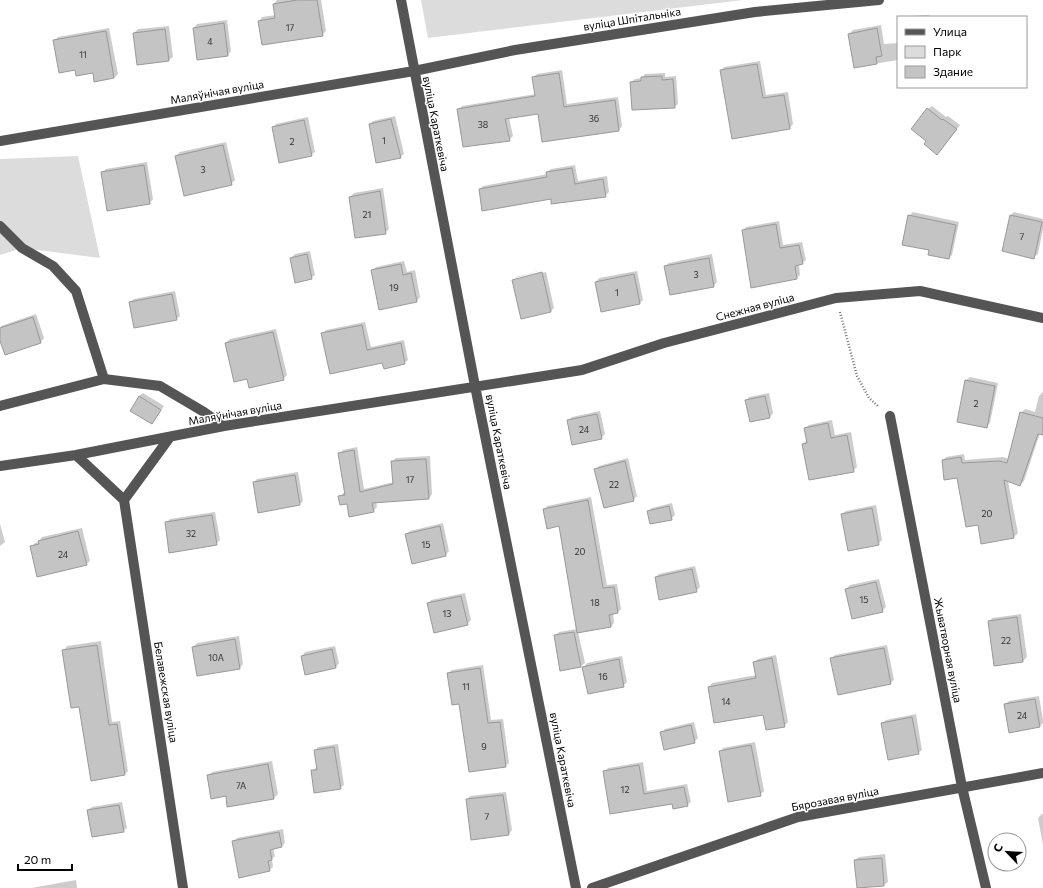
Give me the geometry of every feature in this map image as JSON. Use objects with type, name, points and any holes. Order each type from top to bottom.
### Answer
[{"type":"street","name":"вуліца Караткевіча","points":[[401,0],[475,386],[576,888]]},
{"type":"street","name":"вуліца Шпітальніка","points":[[414,71],[515,50],[755,12],[879,0]]},
{"type":"street","name":"Маляўнічая вуліца","points":[[0,141],[414,71]]},
{"type":"street","points":[[0,226],[22,248],[53,266],[76,291],[104,379]]},
{"type":"street","name":"Снежная вуліца","points":[[475,386],[582,370],[664,343],[836,298],[920,290],[1043,318]]},
{"type":"street","points":[[0,406],[104,379],[160,386],[204,412],[224,426]]},
{"type":"street","name":"Маляўнічая вуліца","points":[[0,466],[76,455],[224,426],[475,386]]},
{"type":"street","name":"Жыватворная вуліца","points":[[890,416],[962,787],[986,888]]},
{"type":"street","points":[[76,455],[124,500],[170,437]]},
{"type":"street","name":"Белавежская вуліца","points":[[124,500],[183,888]]},
{"type":"street","name":"Бярозавая вуліца","points":[[592,888],[798,817],[1043,773]]},
{"type":"path","points":[[836,298],[857,376],[869,398],[890,416]]},
{"type":"green space","points":[[421,0],[743,0],[428,38]]},
{"type":"green space","points":[[78,156],[100,258],[22,248],[0,255],[0,159]]},
{"type":"building","points":[[297,0],[317,0],[323,36],[262,45],[258,21],[275,18],[273,4]]},
{"type":"building","points":[[224,23],[228,56],[197,60],[193,28]]},
{"type":"building","points":[[877,28],[882,56],[876,57],[877,64],[854,68],[848,34]]},
{"type":"building","points":[[165,29],[169,61],[137,65],[133,33]]},
{"type":"building","points":[[106,31],[114,78],[94,82],[93,73],[76,76],[75,70],[59,73],[53,40]]},
{"type":"building","points":[[757,64],[763,98],[784,95],[790,129],[732,139],[720,70]]},
{"type":"building","points":[[559,73],[564,107],[615,100],[619,131],[542,142],[538,114],[505,119],[510,141],[463,147],[457,109],[535,96],[532,77]]},
{"type":"building","points":[[662,76],[662,80],[673,79],[675,108],[632,110],[630,82],[641,81],[641,77]]},
{"type":"building","points":[[927,108],[942,120],[943,119],[957,129],[937,155],[924,144],[926,141],[911,129]]},
{"type":"building","points":[[391,119],[401,158],[376,163],[369,124]]},
{"type":"building","points":[[304,120],[312,156],[279,163],[272,127]]},
{"type":"building","points":[[223,145],[232,185],[184,196],[175,156]]},
{"type":"building","points":[[144,165],[150,204],[107,211],[101,172]]},
{"type":"building","points":[[572,168],[575,184],[603,179],[606,197],[551,204],[551,199],[482,211],[479,189],[547,177],[546,172]]},
{"type":"building","points":[[380,191],[386,234],[355,238],[349,197]]},
{"type":"building","points":[[908,215],[956,225],[949,259],[928,255],[929,250],[902,245]]},
{"type":"building","points":[[1010,215],[1042,222],[1034,259],[1002,251]]},
{"type":"building","points":[[776,224],[780,248],[799,245],[803,264],[795,266],[797,279],[751,288],[742,230]]},
{"type":"building","points":[[307,254],[312,279],[295,283],[290,258]]},
{"type":"building","points":[[709,258],[714,287],[670,295],[664,266]]},
{"type":"building","points":[[401,264],[403,275],[411,273],[417,302],[379,310],[371,270]]},
{"type":"building","points":[[542,272],[551,312],[521,319],[512,280]]},
{"type":"building","points":[[634,274],[640,304],[601,312],[595,282]]},
{"type":"building","points":[[172,294],[177,320],[134,328],[129,302]]},
{"type":"building","points":[[33,317],[41,343],[5,355],[0,341],[0,328]]},
{"type":"building","points":[[362,325],[367,350],[401,343],[405,364],[384,369],[382,363],[330,374],[321,333]]},
{"type":"building","points":[[273,332],[284,380],[249,388],[247,379],[234,382],[225,343]]},
{"type":"building","points":[[965,380],[995,386],[987,428],[957,422]]},
{"type":"building","points":[[139,396],[161,410],[152,424],[130,411]]},
{"type":"building","points":[[765,396],[770,418],[750,422],[745,400]]},
{"type":"building","points":[[1020,412],[1043,418],[1043,435],[1038,434],[1020,486],[1004,480],[1014,538],[981,544],[978,525],[966,527],[957,478],[944,480],[942,460],[961,457],[962,463],[999,461],[1007,463]]},
{"type":"building","points":[[597,414],[602,439],[572,445],[567,420]]},
{"type":"building","points":[[828,423],[831,438],[847,435],[854,472],[809,480],[802,444],[807,443],[804,428]]},
{"type":"building","points":[[354,450],[360,492],[393,484],[391,461],[426,459],[429,499],[372,503],[374,512],[349,517],[347,504],[340,505],[338,496],[345,495],[338,453]]},
{"type":"building","points":[[625,461],[634,501],[604,508],[594,469]]},
{"type":"building","points":[[295,475],[300,505],[258,513],[253,482]]},
{"type":"building","points":[[588,500],[603,588],[614,587],[618,613],[609,615],[611,627],[577,633],[559,526],[547,529],[543,509]]},
{"type":"building","points":[[669,506],[672,520],[650,524],[647,511]]},
{"type":"building","points":[[872,508],[879,545],[848,551],[841,514]]},
{"type":"building","points":[[212,515],[217,545],[169,553],[165,522]]},
{"type":"building","points":[[440,526],[446,556],[412,564],[405,534]]},
{"type":"building","points":[[78,531],[87,565],[37,577],[30,546],[39,544],[38,541]]},
{"type":"building","points":[[692,569],[697,592],[659,600],[655,577]]},
{"type":"building","points":[[876,582],[883,612],[852,619],[845,589]]},
{"type":"building","points":[[461,596],[468,625],[434,633],[427,603]]},
{"type":"building","points":[[1017,617],[1023,662],[994,666],[988,621]]},
{"type":"building","points":[[574,632],[581,667],[560,671],[554,635]]},
{"type":"building","points":[[235,639],[240,669],[197,676],[192,647]]},
{"type":"building","points":[[97,645],[109,725],[117,724],[125,775],[91,781],[79,707],[71,708],[62,650]]},
{"type":"building","points":[[884,648],[891,684],[838,695],[830,658]]},
{"type":"building","points":[[332,649],[336,668],[305,675],[301,656]]},
{"type":"building","points":[[772,658],[785,727],[766,730],[763,715],[714,723],[708,687],[756,678],[753,662]]},
{"type":"building","points":[[619,659],[624,687],[588,694],[582,667]]},
{"type":"building","points":[[480,668],[488,723],[500,722],[506,767],[469,772],[459,704],[452,705],[447,673]]},
{"type":"building","points":[[1035,699],[1040,727],[1009,733],[1004,704]]},
{"type":"building","points":[[912,717],[919,754],[888,760],[881,723]]},
{"type":"building","points":[[691,725],[695,743],[664,750],[660,732]]},
{"type":"building","points":[[751,745],[761,796],[728,802],[719,751]]},
{"type":"building","points":[[334,747],[341,789],[314,793],[311,770],[317,770],[314,750]]},
{"type":"building","points":[[268,764],[274,799],[227,807],[226,796],[211,799],[207,775]]},
{"type":"building","points":[[639,765],[644,794],[684,787],[688,806],[673,809],[672,804],[610,814],[603,771]]},
{"type":"building","points":[[503,795],[509,835],[471,840],[466,799]]},
{"type":"building","points":[[119,805],[124,832],[92,837],[87,810]]},
{"type":"building","points":[[279,832],[282,847],[270,850],[272,860],[268,861],[270,871],[239,878],[232,841]]},
{"type":"building","points":[[882,858],[884,886],[857,888],[854,860]]}]
